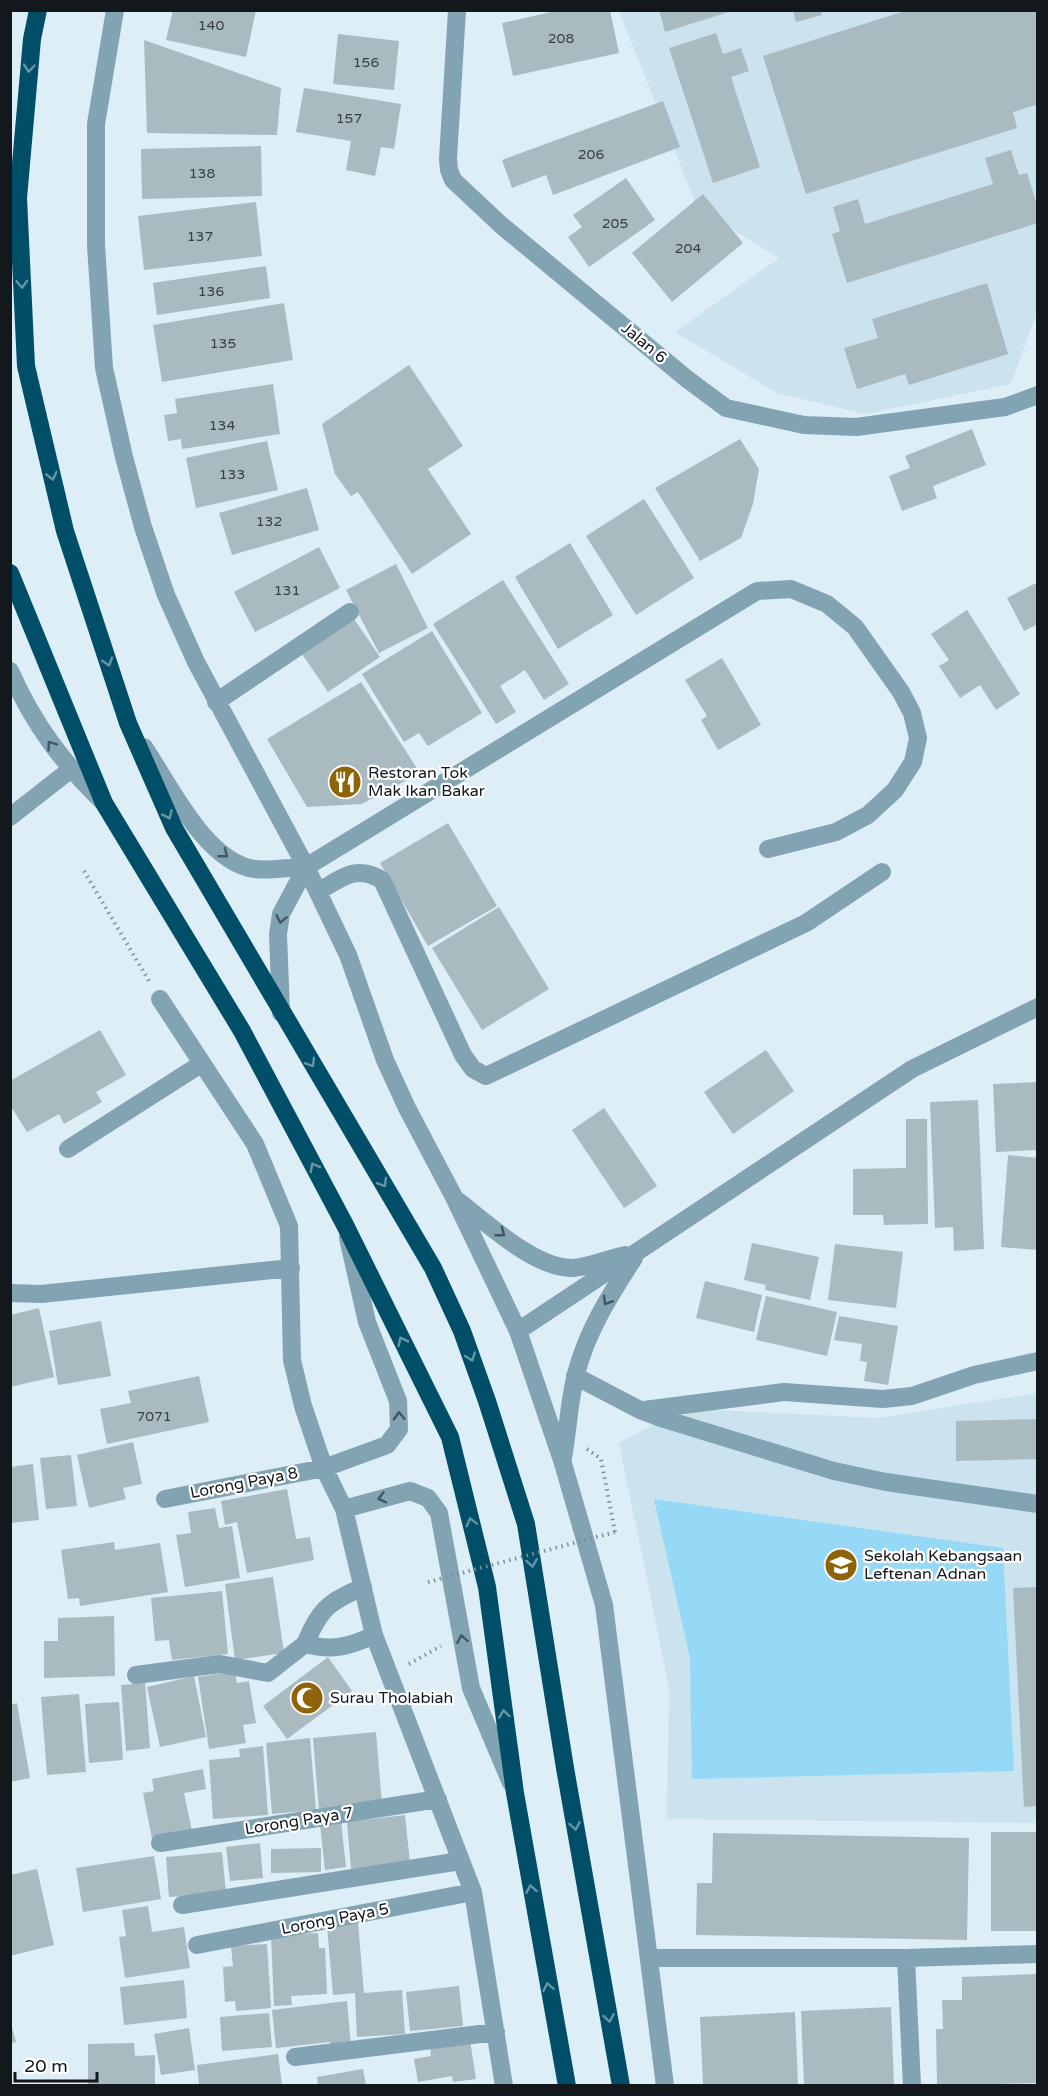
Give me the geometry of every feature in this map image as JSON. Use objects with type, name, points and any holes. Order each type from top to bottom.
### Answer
[{"type":"highway","points":[[38,10],[32,39],[18,198],[26,366],[65,531],[128,723],[174,828],[281,1013],[434,1268],[462,1331],[526,1524],[565,1768],[621,2085]]},
{"type":"highway","points":[[10,573],[104,803],[242,1031],[345,1225],[450,1437],[488,1587],[515,1793],[567,2085]]},
{"type":"street","points":[[115,10],[96,123],[96,245],[104,368],[143,527],[166,595],[216,702],[318,892],[348,955],[385,1060],[518,1331],[562,1460],[604,1605],[651,1958],[665,2085]]},
{"type":"street","name":"Jalan 6","points":[[457,10],[448,159],[453,180],[501,225],[687,380],[726,408],[804,425],[856,428],[1005,407],[1038,395]]},
{"type":"street","points":[[128,723],[204,838],[233,861],[255,869],[306,867],[756,591],[791,590],[827,604],[855,627],[901,692],[912,713],[918,738],[913,762],[895,789],[868,815],[836,832],[768,849]]},
{"type":"street","points":[[216,702],[350,612]]},
{"type":"street","points":[[10,672],[48,742],[70,770],[104,803]]},
{"type":"street","points":[[10,817],[70,770]]},
{"type":"street","points":[[281,1013],[278,934],[281,914],[306,867]]},
{"type":"street","points":[[318,892],[355,873],[369,872],[382,880],[464,1055],[473,1069],[486,1076],[806,923],[882,872]]},
{"type":"street","points":[[160,999],[255,1144],[290,1226],[292,1360],[303,1406],[324,1468],[344,1509],[374,1635],[473,1892],[504,2085]]},
{"type":"street","points":[[518,1331],[912,1069],[1038,1008]]},
{"type":"street","points":[[68,1149],[201,1064]]},
{"type":"street","points":[[454,1197],[513,1242],[540,1259],[571,1269],[638,1251]]},
{"type":"street","name":"Lorong Paya 8","points":[[165,1499],[324,1468],[387,1445],[399,1428],[398,1401],[367,1322],[345,1225]]},
{"type":"street","points":[[562,1460],[575,1376],[586,1340],[603,1306],[638,1251]]},
{"type":"street","points":[[10,1293],[41,1294],[291,1268]]},
{"type":"street","points":[[640,1410],[784,1392],[883,1399],[912,1396],[974,1375],[1038,1361]]},
{"type":"street","points":[[575,1376],[640,1410],[834,1471],[886,1482],[1038,1504]]},
{"type":"street","points":[[344,1509],[410,1491],[428,1498],[439,1513],[471,1688],[515,1793]]},
{"type":"street","points":[[136,1675],[220,1664],[268,1673],[305,1644],[316,1620],[332,1601],[363,1587]]},
{"type":"street","points":[[305,1644],[328,1650],[351,1646],[374,1635]]},
{"type":"street","name":"Lorong Paya 7","points":[[160,1843],[438,1799]]},
{"type":"street","points":[[182,1905],[460,1861]]},
{"type":"street","name":"Lorong Paya 5","points":[[197,1945],[473,1892]]},
{"type":"street","points":[[651,1958],[906,1958],[1038,1953]]},
{"type":"street","points":[[906,1958],[912,2085]]},
{"type":"street","points":[[295,2057],[496,2032]]},
{"type":"path","points":[[84,871],[160,999]]},
{"type":"path","points":[[428,1582],[615,1532],[601,1459]]},
{"type":"path","points":[[391,1675],[444,1644],[443,1638]]},
{"type":"shaded area","points":[[619,11],[1037,11],[1037,312],[1011,384],[865,414],[777,393],[675,332],[779,258],[697,207]]},
{"type":"shaded area","name":"Sekolah Kebangsaan Leftenan Adnan","points":[[1037,1393],[1037,1823],[667,1819],[669,1687],[619,1443],[664,1419],[696,1409],[879,1418]]},
{"type":"shaded area","points":[[654,1499],[1003,1548],[1014,1771],[692,1779],[690,1658]]},
{"type":"building","points":[[173,10],[256,10],[246,57],[166,40]]},
{"type":"building","points":[[560,10],[610,10],[619,53],[513,76],[502,23]]},
{"type":"building","points":[[659,10],[732,10],[732,11],[665,32]]},
{"type":"building","points":[[793,10],[821,10],[822,15],[796,22]]},
{"type":"building","points":[[908,10],[1038,10],[1038,104],[1013,112],[1017,128],[806,194],[763,56]]},
{"type":"building","points":[[716,33],[723,54],[741,48],[749,71],[731,77],[760,167],[713,183],[669,48]]},
{"type":"building","points":[[338,34],[399,41],[394,90],[333,84]]},
{"type":"building","points":[[144,40],[281,88],[277,135],[147,133]]},
{"type":"building","points":[[304,88],[401,104],[394,149],[381,147],[375,176],[346,170],[351,141],[296,132]]},
{"type":"building","points":[[663,101],[680,147],[553,195],[546,175],[512,188],[502,160]]},
{"type":"building","points":[[261,146],[262,196],[142,199],[141,149]]},
{"type":"building","points":[[1011,150],[1019,175],[1027,173],[1038,208],[1038,223],[847,283],[832,234],[840,231],[833,207],[858,199],[865,224],[993,184],[985,158]]},
{"type":"building","points":[[626,178],[655,220],[589,267],[568,237],[582,227],[573,215]]},
{"type":"building","points":[[703,194],[743,243],[672,302],[632,253]]},
{"type":"building","points":[[256,202],[262,256],[144,270],[138,216]]},
{"type":"building","points":[[266,266],[270,298],[157,315],[153,283]]},
{"type":"building","points":[[987,283],[1008,354],[909,385],[905,374],[857,389],[844,348],[878,338],[872,319]]},
{"type":"building","points":[[284,303],[293,360],[162,382],[153,325]]},
{"type":"building","points":[[409,365],[463,446],[428,469],[471,534],[412,574],[358,492],[351,496],[335,474],[322,424]]},
{"type":"building","points":[[273,384],[280,434],[182,449],[181,439],[168,441],[164,415],[177,413],[175,399]]},
{"type":"building","points":[[972,429],[986,465],[933,486],[937,498],[902,511],[889,476],[910,468],[905,456]]},
{"type":"building","points":[[740,439],[759,469],[753,504],[741,538],[700,561],[655,488]]},
{"type":"building","points":[[267,441],[278,490],[196,508],[186,458]]},
{"type":"building","points":[[307,488],[319,530],[232,555],[219,513]]},
{"type":"building","points":[[644,499],[694,578],[636,615],[586,536]]},
{"type":"building","points":[[570,543],[613,615],[558,649],[515,577]]},
{"type":"building","points":[[319,547],[340,588],[255,632],[234,592]]},
{"type":"building","points":[[396,564],[428,628],[379,653],[346,590]]},
{"type":"building","points":[[503,580],[569,684],[544,700],[525,670],[500,686],[516,712],[496,724],[433,624]]},
{"type":"building","points":[[1038,582],[1038,624],[1024,631],[1007,598]]},
{"type":"building","points":[[967,610],[1020,694],[996,710],[980,685],[960,698],[939,666],[949,660],[931,634]]},
{"type":"building","points":[[354,619],[380,657],[328,692],[302,654]]},
{"type":"building","points":[[432,631],[482,713],[428,746],[419,733],[404,742],[362,674]]},
{"type":"building","points":[[722,658],[761,725],[718,750],[701,720],[707,716],[685,680]]},
{"type":"building","points":[[361,682],[420,773],[362,804],[307,807],[267,739]]},
{"type":"building","points":[[448,823],[497,906],[428,946],[380,863]]},
{"type":"building","points":[[499,907],[549,989],[482,1030],[432,948]]},
{"type":"building","points":[[100,1030],[126,1075],[96,1092],[102,1102],[64,1124],[59,1114],[27,1132],[10,1105],[10,1081]]},
{"type":"building","points":[[766,1050],[794,1091],[733,1134],[704,1092]]},
{"type":"building","points":[[1038,1082],[1038,1150],[996,1152],[993,1084]]},
{"type":"building","points":[[978,1100],[984,1249],[954,1251],[953,1227],[935,1228],[930,1102]]},
{"type":"building","points":[[604,1108],[657,1186],[624,1208],[572,1130]]},
{"type":"building","points":[[906,1119],[927,1119],[928,1224],[884,1225],[883,1215],[853,1215],[853,1169],[906,1168]]},
{"type":"building","points":[[1008,1155],[1038,1158],[1038,1250],[1001,1247]]},
{"type":"building","points":[[752,1243],[819,1257],[810,1300],[765,1290],[766,1285],[744,1280]]},
{"type":"building","points":[[835,1244],[903,1252],[896,1308],[828,1300]]},
{"type":"building","points":[[705,1281],[762,1295],[754,1332],[696,1318]]},
{"type":"building","points":[[766,1296],[837,1312],[827,1356],[756,1340]]},
{"type":"building","points":[[39,1308],[54,1377],[10,1387],[10,1315]]},
{"type":"building","points":[[839,1316],[898,1326],[888,1385],[864,1381],[867,1362],[860,1361],[862,1344],[834,1340]]},
{"type":"building","points":[[101,1321],[111,1376],[58,1385],[49,1331]]},
{"type":"building","points":[[199,1376],[209,1422],[107,1444],[100,1409],[131,1403],[128,1391]]},
{"type":"building","points":[[1038,1419],[1038,1459],[956,1461],[956,1421]]},
{"type":"building","points":[[133,1442],[142,1484],[123,1488],[126,1499],[89,1508],[77,1455]]},
{"type":"building","points":[[71,1455],[77,1506],[46,1509],[40,1458]]},
{"type":"building","points":[[33,1464],[39,1520],[10,1523],[10,1467]]},
{"type":"building","points":[[287,1489],[296,1539],[310,1537],[314,1560],[247,1573],[237,1522],[225,1525],[221,1501]]},
{"type":"building","points":[[215,1508],[219,1528],[232,1526],[240,1578],[185,1587],[176,1535],[191,1533],[188,1512]]},
{"type":"building","points":[[114,1542],[115,1550],[160,1543],[168,1592],[80,1606],[79,1598],[68,1599],[61,1550]]},
{"type":"building","points":[[273,1577],[284,1653],[235,1660],[225,1584]]},
{"type":"building","points":[[1038,1587],[1038,1806],[1024,1807],[1013,1588]]},
{"type":"building","points":[[222,1591],[228,1654],[172,1660],[169,1640],[155,1641],[151,1598]]},
{"type":"building","points":[[114,1616],[115,1676],[44,1678],[44,1641],[58,1641],[58,1618]]},
{"type":"building","name":"Surau Tholabiah","points":[[328,1657],[352,1691],[287,1739],[263,1706]]},
{"type":"building","points":[[235,1671],[237,1683],[249,1681],[256,1723],[243,1725],[246,1743],[209,1749],[198,1677]]},
{"type":"building","points":[[194,1676],[206,1737],[160,1747],[147,1687]]},
{"type":"building","points":[[145,1683],[150,1748],[126,1751],[121,1685]]},
{"type":"building","points":[[79,1694],[86,1772],[47,1775],[41,1697]]},
{"type":"building","points":[[119,1702],[123,1760],[89,1763],[85,1704]]},
{"type":"building","points":[[17,1703],[30,1778],[10,1782],[10,1705]]},
{"type":"building","points":[[376,1732],[382,1805],[319,1811],[313,1738]]},
{"type":"building","points":[[310,1738],[316,1810],[272,1814],[266,1743]]},
{"type":"building","points":[[263,1746],[268,1815],[213,1819],[209,1760],[240,1757],[239,1749]]},
{"type":"building","points":[[203,1769],[206,1789],[184,1793],[192,1831],[152,1839],[143,1793],[154,1791],[152,1779]]},
{"type":"building","points":[[405,1815],[410,1863],[351,1869],[347,1822]]},
{"type":"building","points":[[341,1821],[346,1867],[325,1870],[320,1824]]},
{"type":"building","points":[[991,1832],[1038,1832],[1038,1931],[991,1931]]},
{"type":"building","points":[[713,1833],[969,1838],[967,1940],[696,1935],[697,1883],[712,1883]]},
{"type":"building","points":[[260,1843],[263,1878],[230,1881],[226,1847]]},
{"type":"building","points":[[321,1848],[321,1872],[271,1873],[271,1849]]},
{"type":"building","points":[[222,1852],[226,1893],[169,1897],[166,1857]]},
{"type":"building","points":[[154,1856],[161,1899],[83,1912],[76,1868]]},
{"type":"building","points":[[37,1869],[54,1945],[10,1956],[10,1875]]},
{"type":"building","points":[[148,1906],[152,1932],[184,1927],[190,1968],[125,1978],[119,1937],[126,1936],[122,1910]]},
{"type":"building","points":[[358,1923],[364,1993],[402,1990],[405,2034],[357,2037],[355,1993],[333,1995],[327,1926]]},
{"type":"building","points":[[318,1933],[319,1948],[325,1948],[327,1994],[291,1996],[292,2005],[274,2006],[271,1935]]},
{"type":"building","points":[[267,1944],[271,2008],[236,2011],[235,2001],[225,2002],[223,1967],[233,1966],[231,1946]]},
{"type":"building","points":[[1038,1974],[1038,2083],[937,2085],[936,2029],[943,2029],[942,2000],[962,2000],[962,1977]]},
{"type":"building","points":[[184,1980],[187,2018],[124,2025],[120,1987]]},
{"type":"building","points":[[459,1986],[463,2026],[410,2031],[406,1992]]},
{"type":"building","points":[[347,2001],[351,2046],[330,2049],[330,2042],[276,2048],[272,2010]]},
{"type":"building","points":[[891,2007],[894,2085],[804,2085],[801,2011]]},
{"type":"building","points":[[795,2012],[798,2085],[703,2085],[700,2017]]},
{"type":"building","points":[[269,2013],[272,2047],[222,2051],[220,2017]]},
{"type":"building","points":[[10,2020],[16,2042],[10,2043]]},
{"type":"building","points":[[189,2028],[195,2070],[161,2075],[154,2034]]},
{"type":"building","points":[[470,2040],[476,2079],[453,2082],[452,2076],[418,2082],[414,2059],[431,2056],[430,2047]]},
{"type":"building","points":[[134,2043],[135,2056],[155,2055],[155,2084],[88,2085],[88,2044]]},
{"type":"building","points":[[278,2054],[282,2085],[199,2085],[197,2065]]},
{"type":"building","points":[[363,2069],[366,2085],[318,2085],[317,2077]]},
{"type":"place","name":"Restoran Tok Mak Ikan Bakar","points":[[345,782]]},
{"type":"place","name":"Sekolah Kebangsaan Leftenan Adnan","points":[[841,1565]]},
{"type":"place","name":"Surau Tholabiah","points":[[307,1698]]}]
